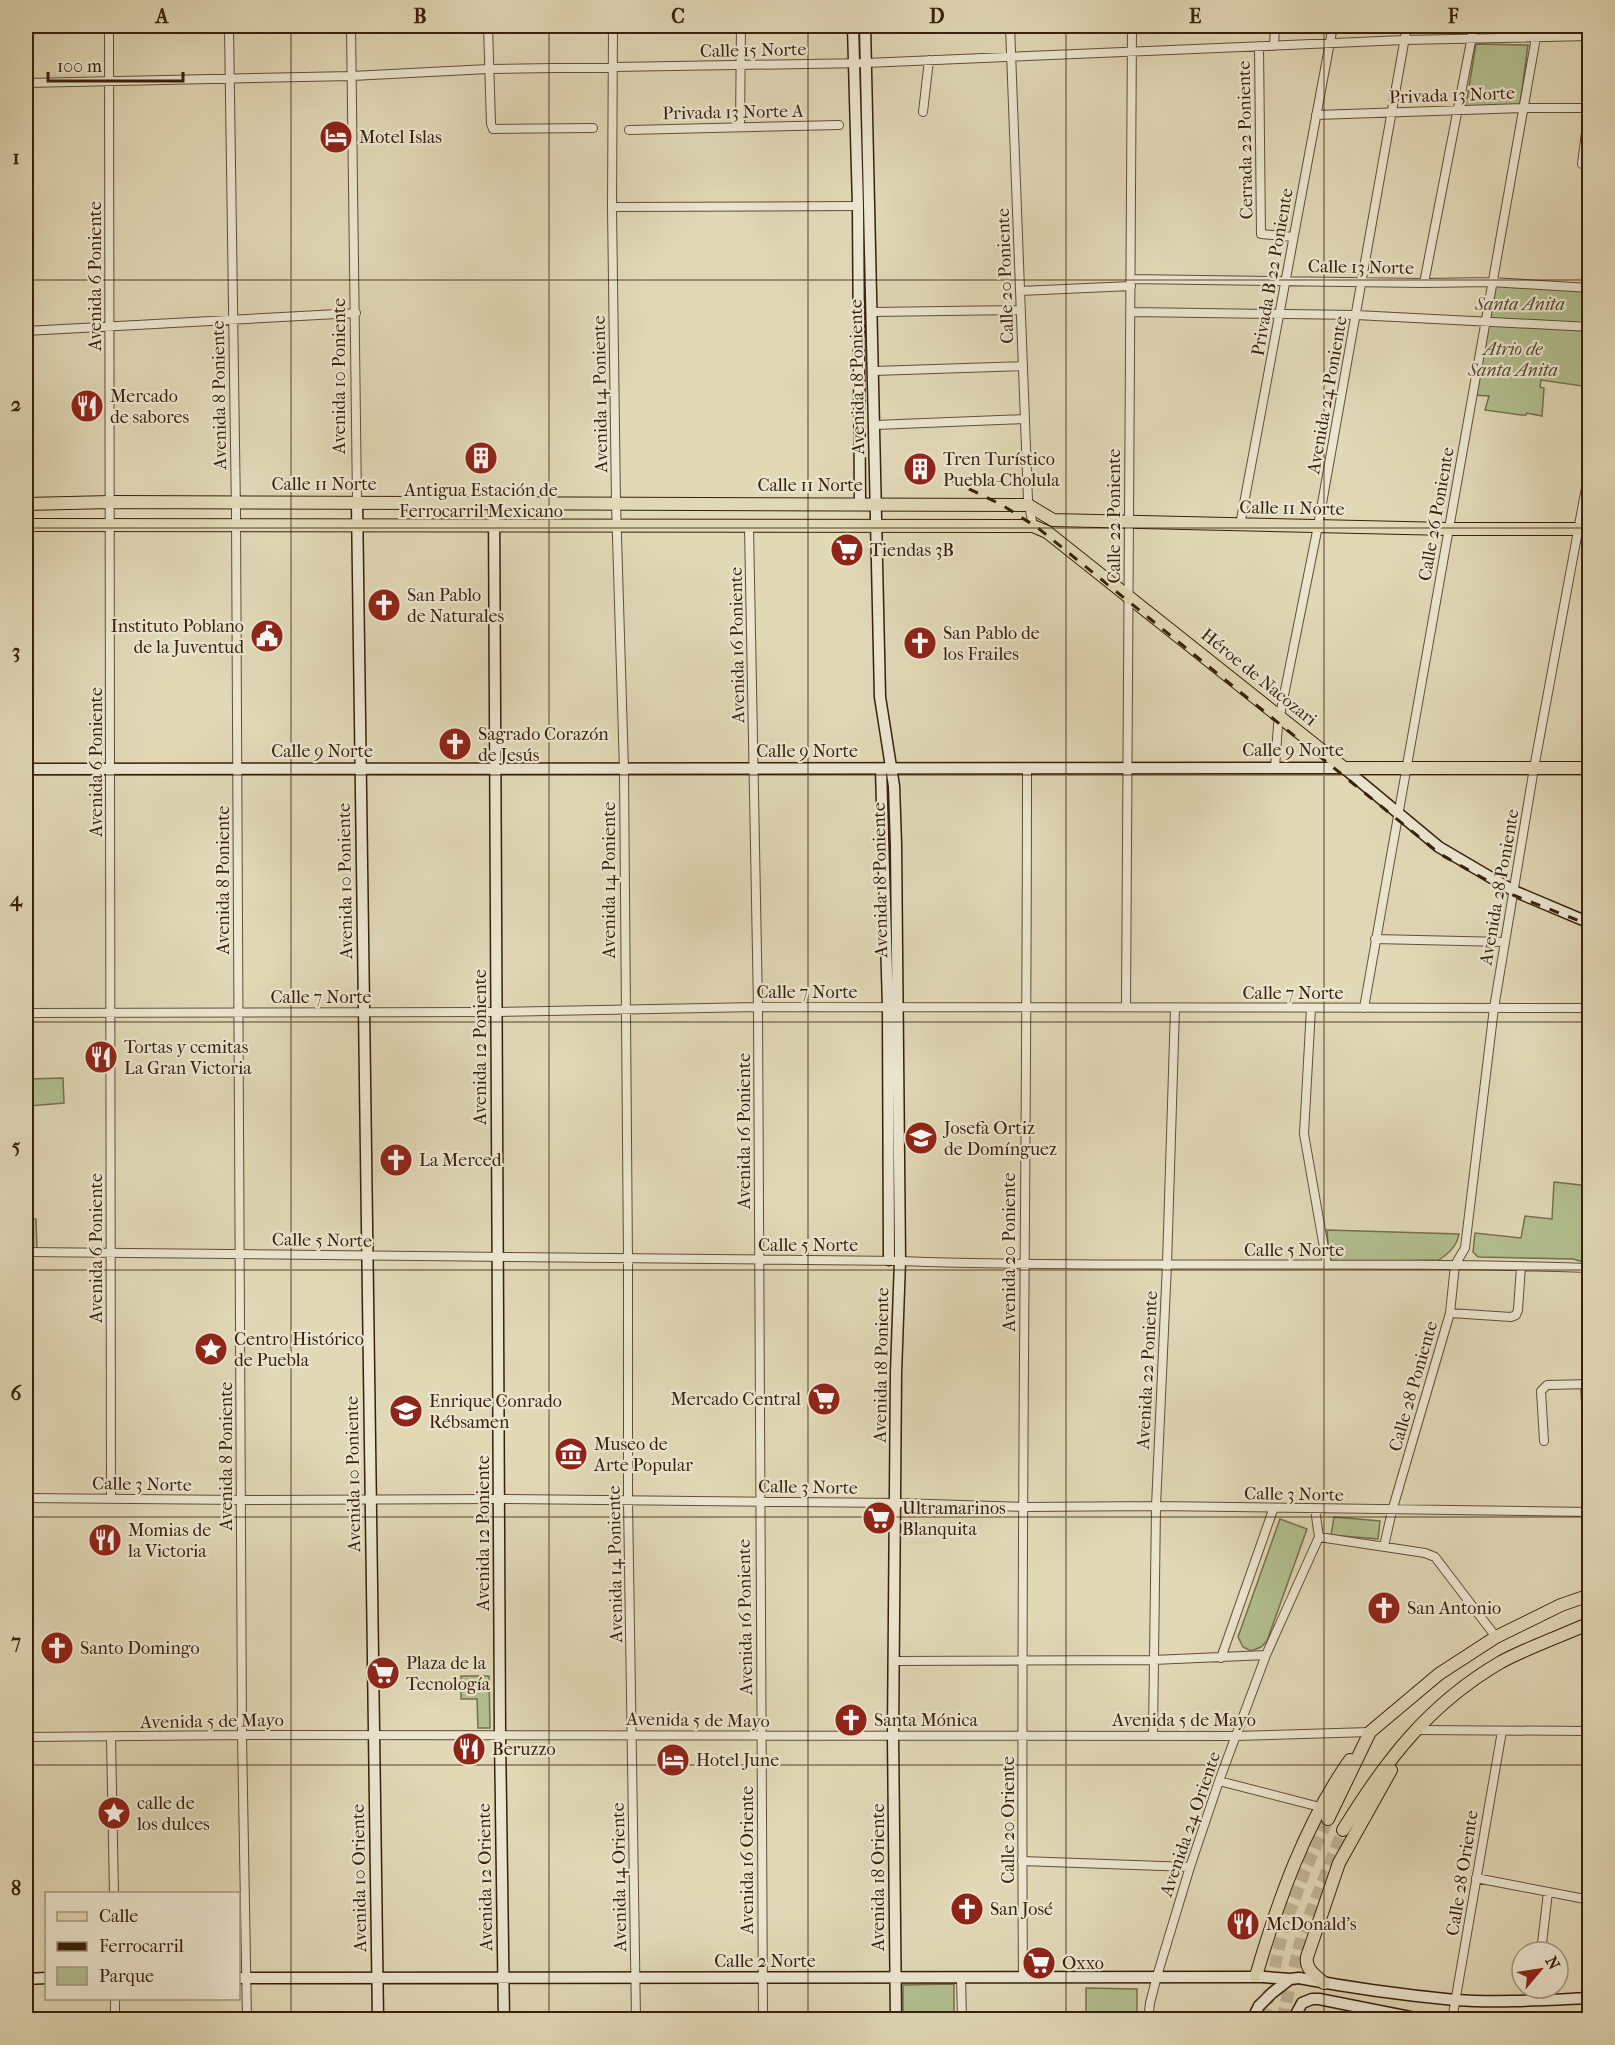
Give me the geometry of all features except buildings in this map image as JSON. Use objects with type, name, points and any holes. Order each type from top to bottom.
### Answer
[{"type":"main road","name":"Calle 11 Norte","points":[[26,504],[357,502],[1028,505],[1053,520],[1449,529],[1584,529]]},
{"type":"main road","points":[[26,525],[1033,526]]},
{"type":"main road","name":"Héroe de Nacozari","points":[[1033,526],[1047,532],[1344,768]]},
{"type":"main road","name":"Calle 9 Norte","points":[[1344,768],[1590,768]]},
{"type":"main road","points":[[1260,1976],[1273,1921],[1320,1808],[1334,1783],[1370,1732],[1439,1674],[1496,1637],[1561,1605],[1590,1595]]},
{"type":"main road","points":[[1343,1830],[1369,1787],[1414,1730],[1460,1688],[1504,1661],[1590,1623]]},
{"type":"main road","points":[[1324,1983],[1308,1969],[1306,1964],[1336,1873],[1377,1793],[1414,1730]]},
{"type":"main road","points":[[1328,1819],[1370,1732]]},
{"type":"street","name":"Avenida 6 Poniente","points":[[110,26],[111,1499]]},
{"type":"street","name":"Avenida 8 Poniente","points":[[229,26],[236,502],[242,1978],[247,2019]]},
{"type":"street","name":"Avenida 10 Poniente","points":[[351,26],[368,1256],[369,1498],[374,1735]]},
{"type":"street","points":[[488,26],[488,69],[493,129],[593,128]]},
{"type":"street","name":"Avenida 14 Poniente","points":[[613,26],[612,207],[616,503],[624,770],[628,1500],[633,1735]]},
{"type":"street","points":[[740,127],[741,26]]},
{"type":"street","name":"Avenida 18 Poniente","points":[[853,26],[858,206],[860,504]]},
{"type":"street","name":"Avenida 18 Poniente","points":[[865,26],[880,697],[886,769],[895,812],[897,881],[893,1007],[896,1373],[893,1735]]},
{"type":"street","name":"Calle 20 Poniente","points":[[1010,26],[1028,505],[1033,526]]},
{"type":"street","name":"Calle 22 Poniente","points":[[1126,1007],[1132,26]]},
{"type":"street","points":[[1274,46],[1275,26]]},
{"type":"street","name":"Privada B 22 Poniente","points":[[1240,525],[1333,26]]},
{"type":"street","name":"Avenida 24 Poniente","points":[[1275,768],[1280,717],[1318,526],[1407,26]]},
{"type":"street","points":[[1424,283],[1474,26]]},
{"type":"street","name":"Calle 26 Poniente","points":[[1364,1008],[1538,26]]},
{"type":"street","name":"Calle 15 Norte","points":[[26,83],[351,76],[488,69],[866,63],[1404,40],[1590,36]]},
{"type":"street","name":"Cerrada 22 Poniente","points":[[1259,46],[1261,234],[1293,237]]},
{"type":"street","points":[[923,112],[929,60]]},
{"type":"street","points":[[1582,164],[1589,108]]},
{"type":"street","name":"Privada 13 Norte","points":[[1316,115],[1589,108]]},
{"type":"street","name":"Privada 13 Norte A","points":[[629,130],[838,125]]},
{"type":"street","points":[[612,207],[858,206]]},
{"type":"street","name":"Calle 13 Norte","points":[[1131,283],[1285,280],[1491,282],[1590,288]]},
{"type":"street","points":[[1020,291],[1131,283]]},
{"type":"street","points":[[872,312],[1021,309]]},
{"type":"street","points":[[1131,312],[1356,315],[1590,327]]},
{"type":"street","points":[[26,330],[356,313]]},
{"type":"street","points":[[874,371],[1023,366]]},
{"type":"street","points":[[875,425],[1025,419]]},
{"type":"street","name":"Avenida 28 Poniente","points":[[1450,1313],[1455,1265],[1466,1248],[1494,1008],[1534,768],[1584,529],[1590,466]]},
{"type":"street","name":"Avenida 12 Poniente","points":[[494,503],[500,1735]]},
{"type":"street","name":"Avenida 16 Poniente","points":[[749,526],[758,1007],[761,1736]]},
{"type":"street","name":"Calle 9 Norte","points":[[26,769],[1344,768]]},
{"type":"street","name":"Héroe de Nacozari","points":[[1344,768],[1439,847],[1514,891],[1590,923]]},
{"type":"street","name":"Avenida 18 Poniente","points":[[886,769],[882,812],[885,930],[893,1007]]},
{"type":"street","name":"Avenida 20 Poniente","points":[[1023,1734],[1026,769]]},
{"type":"street","points":[[882,812],[895,812]]},
{"type":"street","points":[[883,845],[896,845]]},
{"type":"street","points":[[884,881],[897,881]]},
{"type":"street","points":[[885,930],[897,929]]},
{"type":"street","points":[[1375,939],[1505,942]]},
{"type":"street","name":"Calle 7 Norte","points":[[26,1013],[625,1011],[758,1007],[1590,1008]]},
{"type":"street","name":"Avenida 22 Poniente","points":[[1154,1734],[1156,1506],[1167,1264],[1174,1008]]},
{"type":"street","points":[[1311,1008],[1304,1134],[1327,1265]]},
{"type":"street","name":"Calle 5 Norte","points":[[26,1252],[895,1261],[1024,1265],[1455,1265],[1590,1268]]},
{"type":"street","name":"Calle 28 Poniente","points":[[1384,1546],[1392,1511],[1450,1313],[1511,1317],[1516,1315],[1521,1266]]},
{"type":"street","points":[[1544,1442],[1541,1391],[1543,1388],[1547,1385],[1588,1384],[1588,1441]]},
{"type":"street","name":"Calle 3 Norte","points":[[26,1498],[241,1500],[500,1498],[1024,1507],[1156,1506],[1273,1510],[1590,1512]]},
{"type":"street","points":[[1315,1509],[1319,1537],[1425,1553],[1435,1557],[1496,1637]]},
{"type":"street","points":[[1221,1658],[1273,1510]]},
{"type":"street","name":"Avenida 24 Oriente","points":[[1148,2019],[1157,1976],[1219,1781],[1266,1655],[1319,1537]]},
{"type":"street","points":[[894,1661],[1154,1660],[1266,1655]]},
{"type":"street","points":[[1414,1730],[1590,1731]]},
{"type":"street","name":"Calle 28 Oriente","points":[[1452,2019],[1502,1731]]},
{"type":"street","name":"Avenida 5 de Mayo","points":[[26,1737],[1023,1734],[1236,1736],[1370,1732]]},
{"type":"street","name":"Calle 20 Oriente","points":[[1023,1734],[1023,1977]]},
{"type":"street","name":"Avenida 10 Oriente","points":[[374,1735],[378,2019]]},
{"type":"street","name":"Avenida 12 Oriente","points":[[500,1735],[504,2019]]},
{"type":"street","name":"Avenida 14 Oriente","points":[[633,1735],[636,2019]]},
{"type":"street","name":"Avenida 18 Oriente","points":[[893,1735],[896,2019]]},
{"type":"street","name":"Avenida 16 Oriente","points":[[761,1736],[763,2019]]},
{"type":"street","points":[[111,1737],[114,1892]]},
{"type":"street","points":[[1219,1781],[1320,1808]]},
{"type":"street","points":[[1022,1861],[1190,1867]]},
{"type":"street","points":[[1476,1878],[1590,1900]]},
{"type":"street","points":[[1542,1940],[1548,1892]]},
{"type":"street","name":"Calle 2 Norte","points":[[242,1978],[1260,1976],[1457,2000],[1510,2000]]},
{"type":"street","points":[[961,1977],[962,2019]]},
{"type":"street","points":[[26,1978],[45,1978]]},
{"type":"street","points":[[1252,2019],[1272,1993],[1295,1979]]},
{"type":"street","name":"Calle 2 Norte","points":[[1570,1999],[1590,1998]]},
{"type":"street","points":[[1293,2019],[1302,2003],[1312,1999],[1338,2001],[1425,2019]]},
{"type":"street","points":[[115,2000],[115,2019]]},
{"type":"green space","points":[[1476,44],[1528,45],[1520,104],[1469,108],[1466,105]]},
{"type":"green space","name":"Atrio de Santa Anita","points":[[1491,282],[1589,288],[1589,387],[1541,380],[1540,387],[1544,388],[1542,416],[1485,410],[1489,396],[1472,395]]},
{"type":"green space","points":[[63,1078],[64,1103],[29,1106],[28,1079]]},
{"type":"green space","points":[[1554,1182],[1589,1186],[1590,1259],[1587,1263],[1573,1259],[1478,1257],[1473,1252],[1475,1233],[1521,1238],[1525,1216],[1552,1219]]},
{"type":"green space","points":[[26,1219],[36,1219],[37,1250],[26,1250]]},
{"type":"green space","points":[[1327,1230],[1459,1234],[1452,1249],[1439,1260],[1335,1262],[1329,1258]]},
{"type":"green space","points":[[1334,1517],[1380,1521],[1378,1539],[1331,1535]]},
{"type":"green space","points":[[1280,1519],[1307,1529],[1267,1641],[1261,1647],[1251,1651],[1243,1647],[1238,1637]]},
{"type":"green space","points":[[461,1676],[489,1676],[490,1728],[478,1728],[477,1699],[461,1699]]},
{"type":"green space","points":[[954,1984],[954,2019],[903,2019],[903,1985]]},
{"type":"green space","points":[[1086,1988],[1137,1989],[1137,2016],[1086,2016]]},
{"type":"tunnel","points":[[1263,2020],[1283,1930],[1328,1819]]},
{"type":"tunnel","points":[[1282,2020],[1302,1934],[1343,1830]]},
{"type":"railway","points":[[951,480],[1002,505],[1038,528],[1440,854],[1513,895],[1590,925]]},
{"type":"place","name":"Motel Islas","points":[[336,137]]},
{"type":"place","name":"Mercado de sabores","points":[[87,406]]},
{"type":"place","name":"Antigua Estación de Ferrocarril Mexicano","points":[[481,458]]},
{"type":"place","name":"Tren Turístico Puebla-Cholula","points":[[920,469]]},
{"type":"place","name":"Tiendas 3B","points":[[847,550]]},
{"type":"place","name":"San Pablo de Naturales","points":[[384,605]]},
{"type":"place","name":"Instituto Poblano de la Juventud","points":[[267,636]]},
{"type":"place","name":"San Pablo de los Frailes","points":[[920,643]]},
{"type":"place","name":"Sagrado Corazón de Jesús","points":[[455,744]]},
{"type":"place","name":"Tortas y cemitas La Gran Victoria","points":[[101,1057]]},
{"type":"place","name":"Josefa Ortiz de Domínguez","points":[[921,1138]]},
{"type":"place","name":"La Merced","points":[[396,1160]]},
{"type":"place","name":"Centro Histórico de Puebla","points":[[211,1349]]},
{"type":"place","name":"Mercado Central","points":[[824,1399]]},
{"type":"place","name":"Enrique Conrado Rébsamen","points":[[406,1411]]},
{"type":"place","name":"Museo de Arte Popular","points":[[571,1454]]},
{"type":"place","name":"Ultramarinos Blanquita","points":[[879,1518]]},
{"type":"place","name":"Momias de la Victoria","points":[[105,1540]]},
{"type":"place","name":"San Antonio","points":[[1384,1608]]},
{"type":"place","name":"Santo Domingo","points":[[57,1648]]},
{"type":"place","name":"Plaza de la Tecnología","points":[[383,1673]]},
{"type":"place","name":"Santa Mónica","points":[[851,1720]]},
{"type":"place","name":"Beruzzo","points":[[469,1749]]},
{"type":"place","name":"Hotel June","points":[[673,1760]]},
{"type":"place","name":"calle de los dulces","points":[[114,1813]]},
{"type":"place","name":"San José","points":[[967,1909]]},
{"type":"place","name":"McDonald's","points":[[1243,1924]]},
{"type":"place","name":"Oxxo","points":[[1039,1963]]},
{"type":"park label","name":"Santa Anita","points":[[1520,304]]}]
